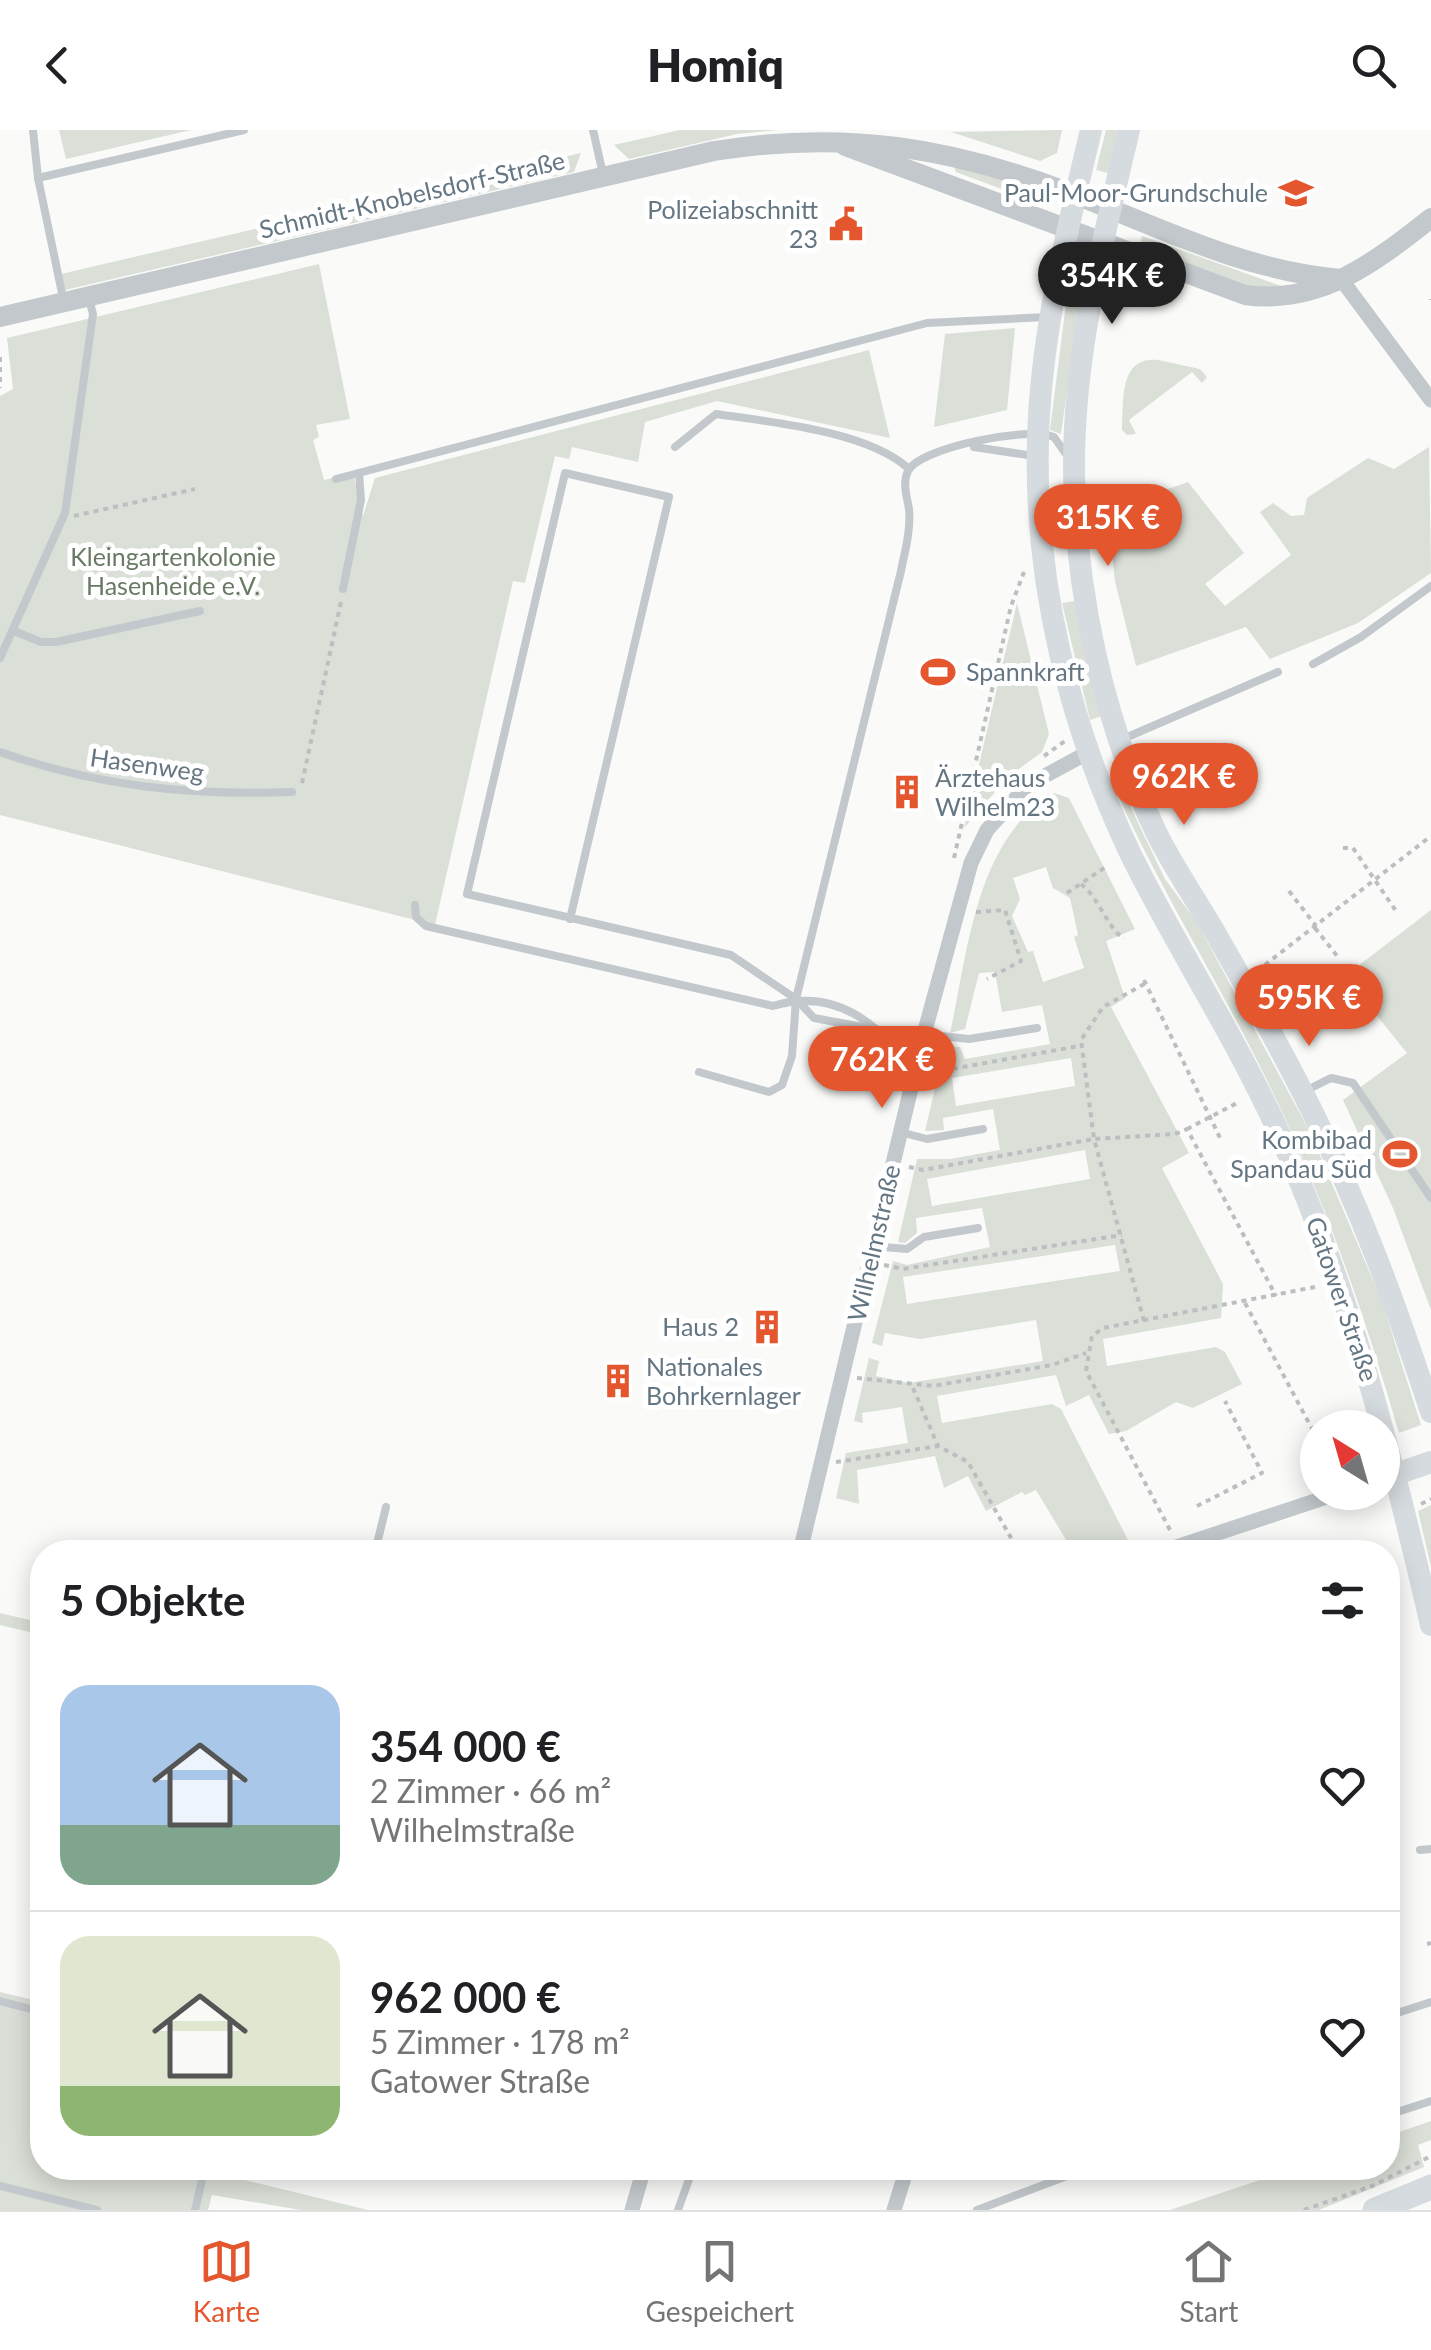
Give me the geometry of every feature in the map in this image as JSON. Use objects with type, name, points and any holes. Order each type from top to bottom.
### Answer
[{"type":"main road","points":[[1087,753],[1064,674],[1049,594],[1038,431],[1050,316],[1091,130]]},
{"type":"main road","points":[[1120,740],[1084,589],[1074,467],[1080,356],[1129,130]]},
{"type":"main road","points":[[1049,594],[1084,589]]},
{"type":"main road","name":"Wilhelmstraße","points":[[1087,753],[1120,740]]},
{"type":"main road","name":"Gatower Straße","points":[[1120,740],[1156,832],[1302,1092],[1362,1219],[1431,1412]]},
{"type":"main road","name":"Gatower Straße","points":[[1087,753],[1140,870],[1282,1140],[1342,1291],[1372,1410]]},
{"type":"main road","points":[[1400,1473],[1431,1462]]},
{"type":"main road","name":"Gatower Straße","points":[[1398,1510],[1431,1625]]},
{"type":"main road","points":[[1374,2210],[1425,2193]]},
{"type":"street","name":"Schmidt-Knobelsdorf-Straße","points":[[825,139],[1068,229]]},
{"type":"street","name":"Schmidt-Knobelsdorf-Straße","points":[[0,317],[736,147],[825,139],[871,140],[942,151],[1076,195]]},
{"type":"street","points":[[1076,195],[1294,275],[1340,279],[1431,400]]},
{"type":"street","points":[[1068,229],[1245,295],[1293,298],[1381,258],[1431,218]]},
{"type":"street","name":"Wilhelmstraße","points":[[803,1540],[923,1036],[971,863],[988,830],[1028,785],[1053,768],[1087,753]]},
{"type":"street","points":[[1214,1540],[1300,1508]]},
{"type":"street","points":[[632,2210],[641,2180]]},
{"type":"street","points":[[894,2210],[903,2180]]},
{"type":"lane","points":[[33,130],[38,178],[64,303]]},
{"type":"lane","points":[[38,178],[244,130]]},
{"type":"lane","points":[[593,130],[604,176]]},
{"type":"lane","points":[[1293,298],[1294,275]]},
{"type":"lane","points":[[0,658],[65,513],[91,329],[88,297]]},
{"type":"lane","points":[[336,479],[927,324],[1050,316]]},
{"type":"lane","points":[[675,446],[716,414],[858,442],[890,451],[909,468]]},
{"type":"lane","points":[[698,1072],[769,1092],[777,1090],[792,1056],[796,999],[901,571],[910,525],[905,482],[909,468],[934,452],[1038,431],[1054,437],[1074,467]]},
{"type":"lane","points":[[964,446],[1038,457]]},
{"type":"lane","points":[[570,918],[669,497],[566,473],[467,894],[570,918],[731,955],[796,999],[814,1018],[879,1032],[969,1039],[1037,1028]]},
{"type":"lane","points":[[343,590],[360,500],[359,474]]},
{"type":"lane","points":[[1313,664],[1360,638],[1431,586]]},
{"type":"lane","points":[[14,630],[41,642],[56,642],[200,611]]},
{"type":"lane","points":[[1120,740],[1278,672]]},
{"type":"lane","name":"Hasenweg","points":[[0,752],[126,787],[235,794],[292,792]]},
{"type":"lane","points":[[415,905],[416,917],[426,926],[774,1006],[796,999],[856,1012],[879,1032]]},
{"type":"lane","points":[[1302,1092],[1331,1078],[1353,1083],[1431,1198]]},
{"type":"lane","points":[[900,1132],[927,1138],[983,1129]]},
{"type":"lane","points":[[873,1246],[908,1249],[924,1237],[978,1228]]},
{"type":"lane","points":[[378,1540],[386,1507]]},
{"type":"lane","points":[[1420,1850],[1431,1848]]},
{"type":"lane","points":[[0,2002],[30,2009]]},
{"type":"lane","points":[[1400,2012],[1431,2002]]},
{"type":"lane","points":[[1400,2112],[1431,2101]]},
{"type":"lane","points":[[195,2210],[202,2180]]},
{"type":"lane","points":[[678,2210],[689,2180]]},
{"type":"lane","points":[[977,2210],[1056,2180]]},
{"type":"lane","points":[[0,2186],[97,2210]]},
{"type":"path","points":[[0,357],[0,388]]},
{"type":"path","points":[[65,513],[78,517],[195,489]]},
{"type":"path","points":[[292,792],[300,788],[343,590]]},
{"type":"path","points":[[936,809],[964,814]]},
{"type":"path","points":[[1257,971],[1431,836]]},
{"type":"path","points":[[1344,848],[1353,848],[1396,911]]},
{"type":"path","points":[[1067,894],[1107,866]]},
{"type":"path","points":[[1081,884],[1095,894],[1116,933],[1124,939]]},
{"type":"path","points":[[1289,890],[1338,956]]},
{"type":"path","points":[[972,912],[1005,910],[1021,961],[987,979]]},
{"type":"path","points":[[1144,1321],[1094,1139],[1079,1046],[1103,1007],[1145,981],[1222,1142]]},
{"type":"path","points":[[933,1066],[952,1069],[1079,1046]]},
{"type":"path","points":[[909,1166],[923,1170],[1094,1139],[1175,1134],[1237,1103]]},
{"type":"path","points":[[1187,1129],[1276,1296]]},
{"type":"path","points":[[884,1266],[904,1268],[1122,1235]]},
{"type":"path","points":[[1170,1530],[1086,1371],[1086,1353],[1092,1336],[1103,1328],[1245,1303],[1315,1286]]},
{"type":"path","points":[[1245,1303],[1302,1410]]},
{"type":"path","points":[[857,1378],[913,1388],[1052,1365],[1086,1353]]},
{"type":"path","points":[[913,1388],[938,1446]]},
{"type":"path","points":[[1196,1506],[1262,1473],[1225,1401]]},
{"type":"path","points":[[836,1462],[938,1446],[968,1462],[1011,1540]]},
{"type":"path","points":[[1400,2172],[1431,2156]]},
{"type":"path","points":[[1304,2210],[1384,2180]]},
{"type":"green space","points":[[59,130],[191,130],[66,159]]},
{"type":"green space","points":[[680,130],[778,130],[737,134],[629,159],[614,145]]},
{"type":"green space","points":[[1062,130],[1057,153],[1040,161],[951,132]]},
{"type":"green space","points":[[1106,130],[1118,130],[1108,173],[1096,170]]},
{"type":"green space","points":[[581,153],[574,172],[65,290],[61,274]]},
{"type":"green space","points":[[953,164],[1041,190],[1037,202],[956,172]]},
{"type":"green space","points":[[1142,236],[1284,287],[1260,290],[1139,249]]},
{"type":"green space","name":"Kleingartenkolonie Hasenheide e.V.","points":[[319,264],[350,419],[316,425],[319,437],[313,440],[324,480],[353,473],[363,516],[375,478],[869,350],[890,438],[717,401],[645,422],[638,462],[572,447],[569,459],[555,456],[525,583],[513,581],[435,925],[0,815],[0,396],[13,389],[7,338]]},
{"type":"green space","points":[[1071,264],[1084,268],[1061,434],[1050,430]]},
{"type":"green space","points":[[1015,328],[1007,410],[934,427],[945,334]]},
{"type":"green space","points":[[1158,360],[1200,369],[1207,377],[1202,383],[1192,372],[1129,420],[1136,434],[1127,435],[1122,430],[1123,407],[1130,373],[1136,365]]},
{"type":"green space","points":[[1429,447],[1431,573],[1358,623],[1270,659],[1246,627],[1136,666],[1115,581],[1107,505],[1135,484],[1151,495],[1188,482],[1244,553],[1205,584],[1225,606],[1291,555],[1260,512],[1273,503],[1291,516],[1304,515],[1307,498],[1368,458],[1394,469]]},
{"type":"green space","points":[[1075,601],[1102,716],[1090,720],[1062,603]]},
{"type":"green space","points":[[1017,603],[1049,734],[1042,752],[1008,777],[964,828]]},
{"type":"green space","points":[[1118,781],[1165,879],[1196,921],[1310,1132],[1381,1299],[1421,1425],[1400,1433],[1400,1410],[1392,1410],[1351,1283],[1293,1136],[1112,783]]},
{"type":"green space","points":[[1054,793],[1069,798],[1135,929],[1106,941],[1125,998],[1111,1007],[1189,1153],[1162,1168],[1223,1284],[1221,1318],[1103,1339],[1107,1366],[1216,1347],[1225,1352],[1242,1384],[1193,1408],[1176,1402],[1126,1431],[1109,1434],[1089,1395],[1066,1406],[1056,1375],[937,1396],[942,1423],[1052,1404],[1061,1409],[1128,1540],[1066,1540],[1036,1490],[1025,1495],[1022,1492],[986,1511],[968,1476],[944,1488],[935,1456],[857,1470],[859,1504],[836,1498],[846,1453],[908,1443],[902,1407],[862,1413],[863,1423],[854,1421],[869,1358],[879,1361],[876,1376],[909,1383],[1043,1361],[1036,1320],[920,1339],[885,1333],[882,1346],[872,1343],[893,1261],[907,1265],[990,1247],[982,1208],[916,1218],[917,1233],[905,1243],[898,1242],[917,1159],[950,1159],[1000,1150],[993,1109],[943,1118],[944,1130],[925,1131],[945,1046],[960,1047],[965,1059],[1050,1044],[1042,1005],[1002,1012],[995,972],[979,973],[965,1029],[950,1033],[979,900],[1007,839],[1028,813]],"holes":[[[1046,867],[1053,888],[1070,898],[1078,935],[1074,937],[1084,968],[1043,982],[1033,951],[1028,952],[1012,916],[1020,899],[1013,878]],[[1071,1058],[1075,1086],[956,1106],[952,1078]],[[1085,1150],[1090,1179],[932,1206],[927,1179]],[[1115,1245],[1120,1271],[907,1304],[903,1277]]]},
{"type":"green space","name":"Kombibad Spandau Süd","points":[[1431,910],[1431,1310],[1393,1208],[1343,1100],[1407,1053],[1345,976]]},
{"type":"green space","points":[[1431,1505],[1431,1567],[1418,1511]]},
{"type":"green space","points":[[0,1613],[30,1620],[30,1632],[0,1625]]},
{"type":"green space","points":[[0,1992],[30,1999],[30,2180],[245,2180],[368,2210],[301,2210],[212,2195],[208,2210],[0,2210]]},
{"type":"green space","points":[[1431,2121],[1431,2140],[1418,2145],[1424,2167],[1400,2177],[1400,2132]]},
{"type":"green space","points":[[1260,2180],[1392,2180],[1319,2210],[1170,2210]]},
{"type":"place","name":"Paul-Moor-Grundschule","points":[[1296,193]]},
{"type":"place","name":"Polizeiabschnitt 23","points":[[846,224]]},
{"type":"place","name":"Spannkraft","points":[[938,672]]},
{"type":"place","name":"Ärztehaus Wilhelm23","points":[[907,792]]},
{"type":"place","name":"Kombibad Spandau Süd","points":[[1400,1154]]},
{"type":"place","name":"Haus 2","points":[[767,1327]]},
{"type":"place","name":"Nationales Bohrkernlager","points":[[618,1381]]}]
